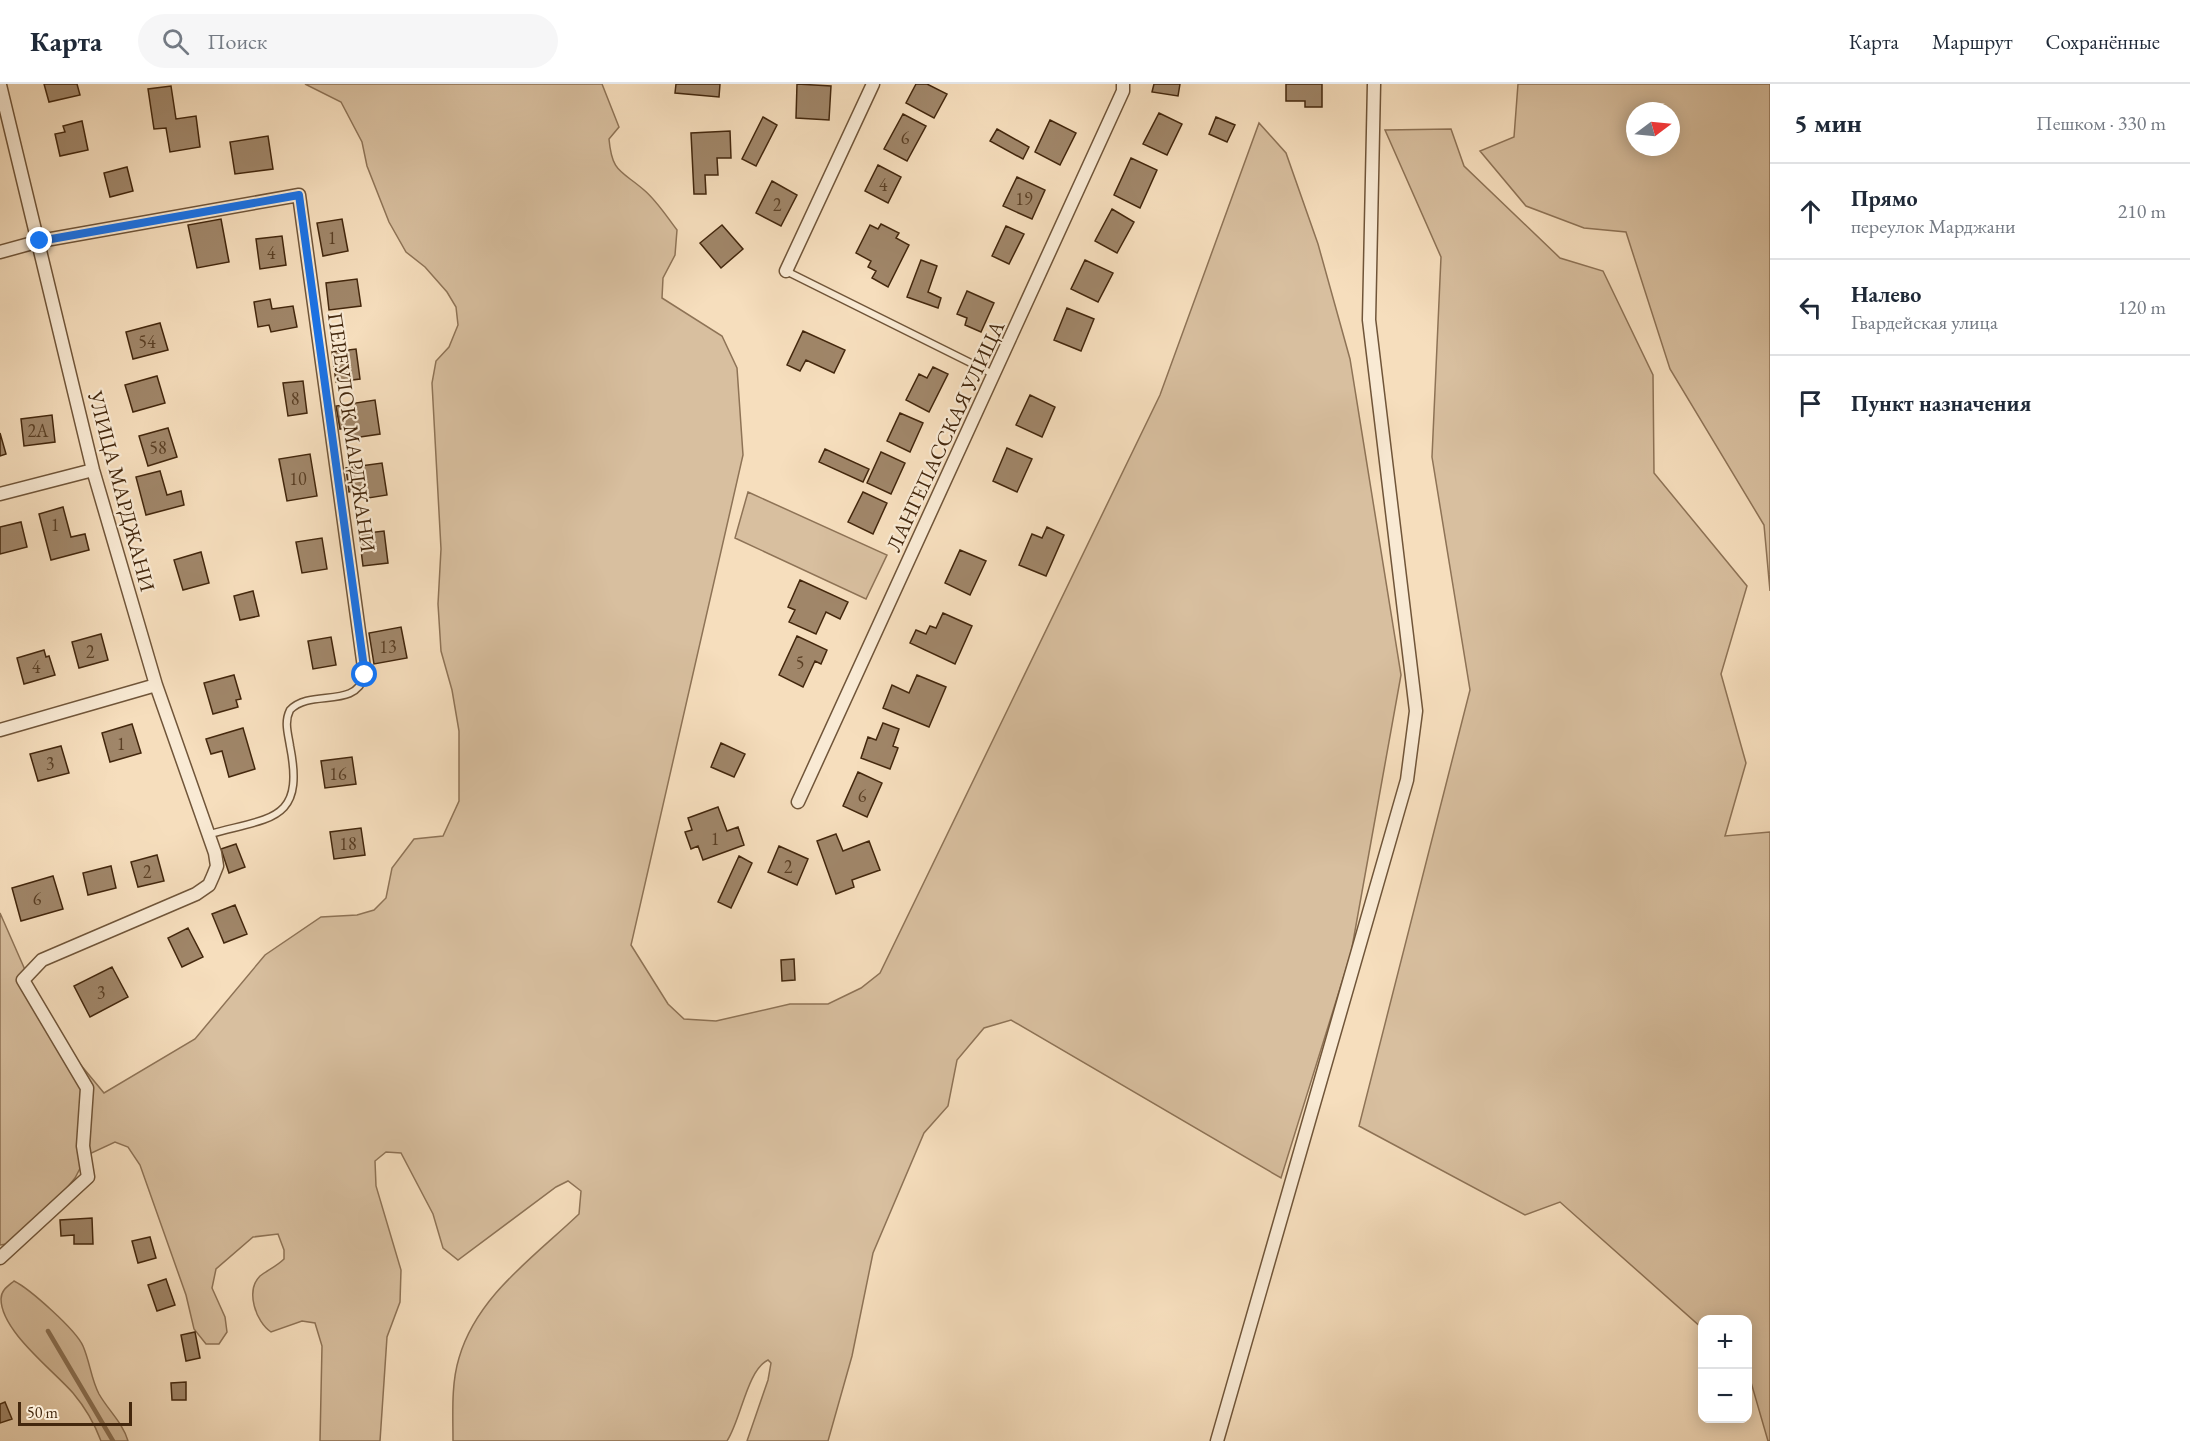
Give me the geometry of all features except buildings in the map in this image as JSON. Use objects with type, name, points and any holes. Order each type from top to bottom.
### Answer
[{"type":"street","points":[[786,271],[873,84]]},
{"type":"street","name":"ЛАНГЕПАССКАЯ УЛИЦА","points":[[798,802],[995,375],[1123,91],[1123,84]]},
{"type":"street","points":[[1217,1441],[1407,780],[1416,711],[1369,320],[1374,84]]},
{"type":"street","name":"УЛИЦА МАРДЖАНИ","points":[[0,85],[40,241],[93,470],[156,685],[210,834],[217,866],[209,885],[196,894],[42,960],[23,980],[87,1088],[83,1146],[88,1178],[0,1258]]},
{"type":"street","name":"ПЕРЕУЛОК МАРДЖАНИ","points":[[40,241],[299,195],[365,675]]},
{"type":"street","points":[[0,252],[40,241]]},
{"type":"street","points":[[0,494],[93,470]]},
{"type":"street","points":[[0,730],[156,685]]},
{"type":"lane","points":[[786,271],[995,375]]},
{"type":"lane","points":[[210,834],[274,816],[285,808],[295,788],[295,772],[286,726],[290,710],[301,702],[355,692],[362,685],[365,675]]},
{"type":"shaded area","points":[[305,84],[602,84],[619,127],[609,139],[615,165],[653,199],[677,230],[675,255],[663,278],[662,298],[722,336],[737,368],[743,455],[631,945],[668,1004],[684,1019],[716,1021],[790,1004],[828,1004],[861,988],[880,973],[1160,395],[1259,123],[1286,153],[1318,244],[1350,359],[1401,675],[1351,953],[1281,1178],[1011,1020],[984,1028],[957,1060],[948,1106],[924,1133],[873,1253],[852,1356],[828,1441],[747,1441],[768,1380],[771,1363],[768,1360],[761,1365],[749,1384],[727,1441],[453,1441],[455,1378],[467,1336],[479,1315],[509,1279],[579,1214],[581,1191],[568,1181],[556,1187],[458,1260],[443,1248],[433,1214],[401,1153],[386,1152],[375,1161],[376,1186],[401,1270],[400,1302],[387,1337],[380,1441],[320,1441],[322,1346],[315,1323],[302,1321],[271,1332],[257,1314],[253,1298],[256,1282],[260,1276],[284,1259],[284,1250],[278,1234],[253,1237],[216,1269],[212,1288],[225,1317],[227,1332],[219,1344],[206,1344],[194,1329],[186,1295],[140,1165],[128,1147],[115,1142],[87,1155],[75,1178],[28,1235],[13,1243],[0,1245],[0,913],[51,1029],[104,1093],[195,1039],[265,955],[321,917],[357,915],[374,910],[386,898],[392,868],[414,839],[443,836],[459,801],[459,731],[452,690],[441,651],[438,604],[441,549],[432,383],[436,361],[449,347],[458,325],[456,307],[447,292],[425,267],[406,252],[389,222],[367,166],[362,142],[341,102]]},
{"type":"shaded area","points":[[1518,84],[1770,84],[1770,591],[1764,525],[1670,369],[1626,232],[1584,228],[1526,206],[1480,151],[1514,137]]},
{"type":"shaded area","points":[[1451,129],[1464,166],[1560,258],[1603,271],[1653,375],[1654,473],[1747,586],[1721,674],[1746,763],[1725,836],[1770,832],[1770,1441],[1768,1441],[1752,1386],[1752,1315],[1698,1315],[1698,1324],[1560,1202],[1525,1215],[1359,1126],[1470,690],[1432,457],[1441,257],[1385,130]]},
{"type":"shaded area","points":[[748,492],[887,555],[866,599],[735,538]]},
{"type":"shaded area","points":[[14,1281],[52,1310],[79,1339],[99,1394],[119,1422],[128,1441],[101,1441],[77,1398],[29,1349],[9,1324],[3,1311],[1,1296]]},
{"type":"waterway","points":[[48,1331],[113,1441]]},
{"type":"route","points":[[40,241],[299,195],[365,675]]}]
